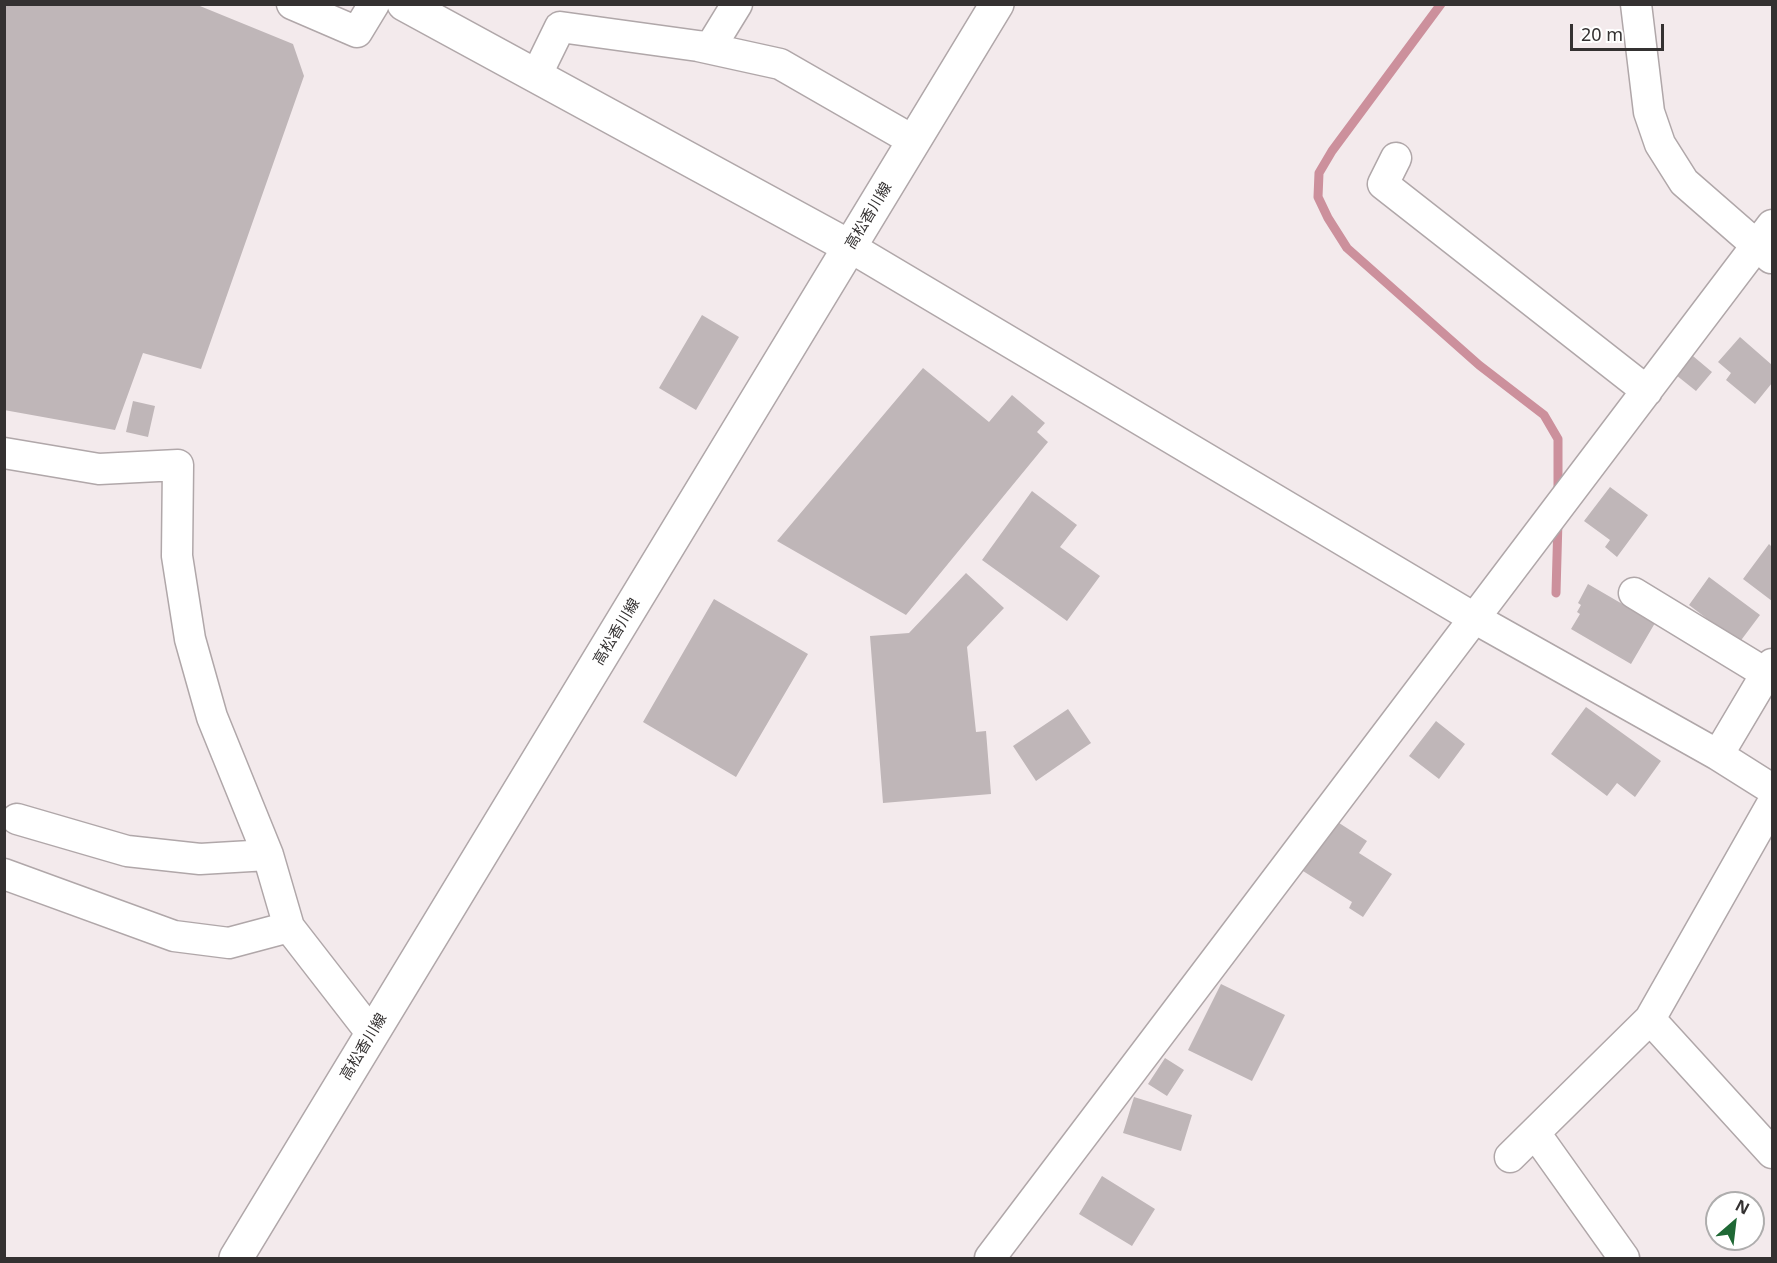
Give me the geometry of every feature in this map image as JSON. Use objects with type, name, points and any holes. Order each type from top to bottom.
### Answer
[{"type":"main road","points":[[404,4],[850,247]]},
{"type":"main road","name":"高松香川線","points":[[236,1258],[997,4]]},
{"type":"street","points":[[292,4],[357,32],[374,4]]},
{"type":"street","points":[[710,48],[737,4]]},
{"type":"street","points":[[990,1258],[1647,391],[1767,244],[1684,182],[1659,144],[1649,112],[1636,4]]},
{"type":"street","points":[[536,76],[560,27],[710,48],[780,64],[914,141]]},
{"type":"street","points":[[1396,158],[1383,184],[1647,391]]},
{"type":"street","points":[[850,247],[1474,618],[1718,755],[1773,789]]},
{"type":"street","points":[[4,453],[99,469],[178,465],[177,556],[190,639],[212,717],[268,855],[289,927],[372,1034]]},
{"type":"street","points":[[1634,593],[1770,669],[1718,755]]},
{"type":"street","points":[[1510,1157],[1650,1019],[1773,804]]},
{"type":"street","points":[[17,819],[127,851],[200,859],[268,855]]},
{"type":"street","points":[[4,874],[174,936],[229,944],[289,927]]},
{"type":"street","points":[[1650,1019],[1773,1153]]},
{"type":"street","points":[[1535,1133],[1624,1258]]},
{"type":"building","points":[[4,4],[195,4],[293,44],[304,76],[201,369],[143,353],[115,430],[4,410]]},
{"type":"building","points":[[702,315],[739,337],[696,410],[659,388]]},
{"type":"building","points":[[1740,337],[1772,365],[1772,383],[1755,404],[1726,380],[1731,373],[1718,362]]},
{"type":"building","points":[[1687,351],[1712,372],[1696,391],[1671,371]]},
{"type":"building","points":[[923,368],[989,422],[1012,395],[1045,423],[1037,432],[1048,442],[906,615],[777,541]]},
{"type":"building","points":[[133,401],[155,406],[148,437],[126,432]]},
{"type":"building","points":[[1610,487],[1648,515],[1617,557],[1605,547],[1610,540],[1584,521]]},
{"type":"building","points":[[1032,491],[1077,525],[1060,547],[1100,576],[1067,621],[982,560]]},
{"type":"building","points":[[1769,544],[1772,547],[1772,601],[1743,579]]},
{"type":"building","points":[[966,573],[1004,608],[967,647],[976,732],[986,731],[991,794],[883,803],[870,636],[909,633]]},
{"type":"building","points":[[1709,577],[1760,615],[1739,643],[1689,605]]},
{"type":"building","points":[[1588,584],[1655,623],[1631,664],[1571,629],[1580,614],[1577,612],[1581,605],[1578,603]]},
{"type":"building","points":[[714,599],[808,654],[736,777],[643,722]]},
{"type":"building","points":[[1586,707],[1661,761],[1635,797],[1617,783],[1607,796],[1551,754]]},
{"type":"building","points":[[1068,709],[1091,743],[1036,781],[1013,746]]},
{"type":"building","points":[[1436,721],[1465,744],[1439,779],[1409,756]]},
{"type":"building","points":[[1336,821],[1367,841],[1359,853],[1392,874],[1363,917],[1349,908],[1352,902],[1303,871]]},
{"type":"building","points":[[1221,984],[1285,1015],[1252,1081],[1188,1050]]},
{"type":"building","points":[[1165,1058],[1184,1070],[1167,1096],[1148,1084]]},
{"type":"building","points":[[1134,1097],[1192,1115],[1181,1151],[1123,1133]]},
{"type":"building","points":[[1102,1176],[1155,1209],[1132,1246],[1079,1214]]},
{"type":"waterway","points":[[1441,4],[1332,151],[1319,173],[1318,197],[1347,248],[1479,365],[1544,415],[1558,439],[1558,494]]},
{"type":"waterway","points":[[1556,593],[1558,520]]}]
